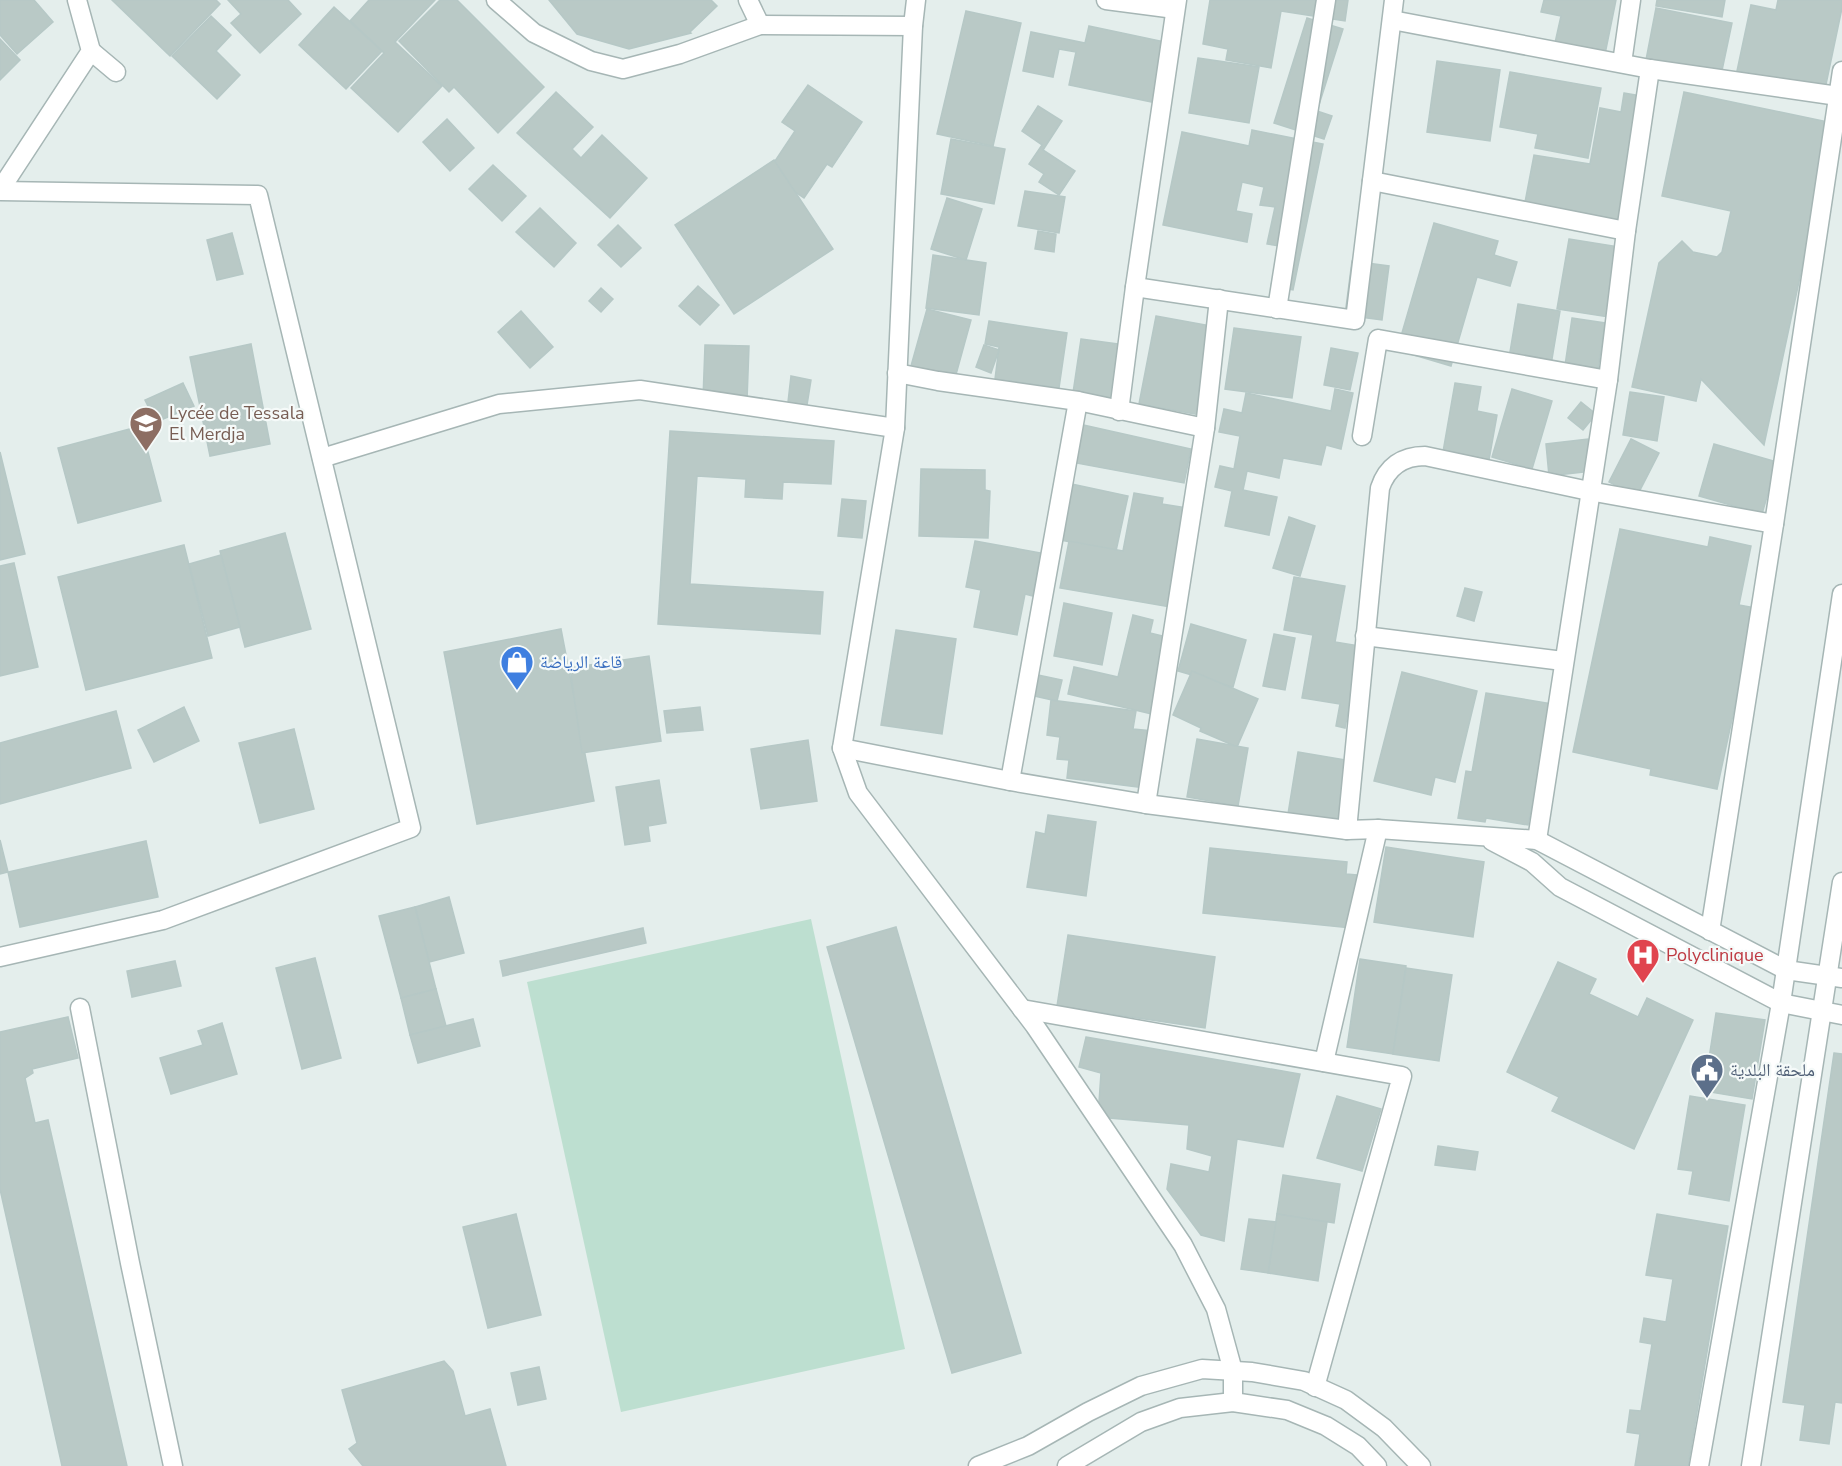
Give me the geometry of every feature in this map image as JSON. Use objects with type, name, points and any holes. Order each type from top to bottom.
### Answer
[{"type":"street","points":[[77,0],[91,51],[116,72]]},
{"type":"street","points":[[496,0],[534,33],[591,61],[623,69],[680,54],[760,25],[913,26]]},
{"type":"street","points":[[748,0],[760,25]]},
{"type":"street","points":[[916,0],[895,428],[842,748],[858,793],[1022,1009],[1183,1245],[1216,1309],[1233,1371],[1233,1402]]},
{"type":"street","points":[[1106,0],[1176,5],[1119,411]]},
{"type":"street","points":[[1277,309],[1326,0]]},
{"type":"street","points":[[1135,287],[1355,320],[1394,0]]},
{"type":"street","points":[[1622,63],[1631,0]]},
{"type":"street","points":[[1392,20],[1650,69],[1838,96]]},
{"type":"street","points":[[0,190],[91,51]]},
{"type":"street","points":[[1537,840],[1608,380],[1626,231],[1650,69]]},
{"type":"street","points":[[1710,931],[1842,71]]},
{"type":"street","points":[[1372,181],[1626,231]]},
{"type":"street","points":[[0,190],[258,195],[411,828],[163,920],[0,957]]},
{"type":"street","points":[[1146,804],[1205,428],[1219,299]]},
{"type":"street","points":[[1362,436],[1378,339],[1608,380]]},
{"type":"street","points":[[897,373],[1077,401],[1205,428]]},
{"type":"street","points":[[322,458],[499,404],[640,390],[895,428]]},
{"type":"street","points":[[1010,781],[1077,401]]},
{"type":"street","points":[[1347,830],[1380,488],[1389,470],[1397,463],[1405,458],[1425,456],[1589,492],[1774,524]]},
{"type":"street","points":[[1699,1466],[1786,970],[1842,594]]},
{"type":"street","points":[[1365,636],[1563,661]]},
{"type":"street","points":[[842,748],[1010,781],[1146,804],[1347,830],[1378,829],[1537,840],[1786,970],[1835,977]]},
{"type":"street","points":[[1324,1062],[1378,829]]},
{"type":"street","points":[[1485,838],[1532,862],[1560,886],[1780,1003],[1842,1015]]},
{"type":"street","points":[[1751,1466],[1822,1012],[1835,977],[1842,882]]},
{"type":"street","points":[[80,1008],[173,1466]]},
{"type":"street","points":[[1022,1009],[1402,1076],[1315,1387]]},
{"type":"street","points":[[978,1466],[1028,1446],[1088,1412],[1141,1386],[1202,1369],[1252,1372],[1304,1381],[1346,1400],[1384,1428],[1421,1466]]},
{"type":"street","points":[[1067,1466],[1141,1422],[1180,1408],[1233,1402],[1287,1410],[1326,1426],[1358,1446],[1377,1466]]},
{"type":"green space","points":[[811,919],[905,1349],[621,1412],[527,982]]},
{"type":"building","points":[[0,0],[34,0],[53,22],[17,54],[0,35]]},
{"type":"building","points":[[112,0],[216,0],[220,4],[170,56]]},
{"type":"building","points":[[228,0],[288,0],[301,14],[260,53],[231,23],[241,14]]},
{"type":"building","points":[[369,0],[435,0],[395,42],[442,86],[398,132],[351,88],[384,53],[350,21]]},
{"type":"building","points":[[440,0],[457,0],[544,87],[498,133],[454,87],[449,92],[399,41]]},
{"type":"building","points":[[549,0],[711,0],[717,6],[691,33],[629,49],[577,34]]},
{"type":"building","points":[[1210,0],[1348,0],[1345,21],[1281,11],[1271,68],[1226,60],[1228,49],[1203,44]]},
{"type":"building","points":[[1544,0],[1616,0],[1605,54],[1555,43],[1561,16],[1541,12]]},
{"type":"building","points":[[1657,0],[1725,0],[1722,17],[1656,6]]},
{"type":"building","points":[[1778,0],[1842,0],[1825,89],[1737,71],[1751,5],[1776,10]]},
{"type":"building","points":[[334,7],[382,51],[346,89],[299,45]]},
{"type":"building","points":[[1656,8],[1732,23],[1721,75],[1646,60]]},
{"type":"building","points":[[966,11],[1021,23],[993,146],[937,134]]},
{"type":"building","points":[[211,16],[231,35],[216,51],[240,75],[217,99],[172,56]]},
{"type":"building","points":[[1307,18],[1343,29],[1317,111],[1332,116],[1324,139],[1274,123]]},
{"type":"building","points":[[1089,26],[1165,42],[1152,102],[1069,85],[1076,52],[1059,49],[1053,77],[1023,71],[1031,32],[1085,43]]},
{"type":"building","points":[[0,39],[20,60],[0,80]]},
{"type":"building","points":[[1198,58],[1259,67],[1249,123],[1189,113]]},
{"type":"building","points":[[1437,61],[1500,70],[1490,141],[1427,132]]},
{"type":"building","points":[[1510,72],[1601,88],[1588,158],[1535,148],[1538,134],[1500,127]]},
{"type":"building","points":[[808,85],[862,122],[832,167],[827,164],[804,198],[767,173],[795,131],[782,122]]},
{"type":"building","points":[[556,92],[593,127],[572,149],[581,158],[602,135],[647,178],[610,218],[517,133]]},
{"type":"building","points":[[1684,92],[1833,123],[1764,445],[1701,379],[1696,401],[1632,387],[1659,263],[1682,241],[1693,252],[1717,257],[1722,252],[1731,211],[1662,196]]},
{"type":"building","points":[[1624,93],[1648,97],[1622,236],[1522,218],[1534,155],[1590,164],[1600,108],[1621,112]]},
{"type":"building","points":[[1038,106],[1062,121],[1043,150],[1075,171],[1059,195],[1039,182],[1044,174],[1029,164],[1042,145],[1022,131]]},
{"type":"building","points":[[447,119],[474,148],[450,171],[423,142]]},
{"type":"building","points":[[1252,130],[1323,144],[1293,290],[1271,286],[1280,246],[1267,244],[1275,207],[1260,205],[1264,187],[1242,182],[1236,211],[1252,214],[1247,242],[1163,225],[1182,132],[1249,146]]},
{"type":"building","points":[[951,139],[1005,149],[994,204],[941,194]]},
{"type":"building","points":[[774,160],[833,249],[734,314],[675,225]]},
{"type":"building","points":[[493,165],[526,196],[502,221],[469,189]]},
{"type":"building","points":[[1025,191],[1065,197],[1059,233],[1018,226]]},
{"type":"building","points":[[947,198],[982,209],[966,260],[931,249]]},
{"type":"building","points":[[540,208],[576,243],[554,267],[516,232]]},
{"type":"building","points":[[1434,223],[1498,241],[1494,255],[1517,262],[1510,286],[1477,277],[1451,366],[1397,350]]},
{"type":"building","points":[[618,225],[641,248],[621,267],[598,245]]},
{"type":"building","points":[[1038,231],[1056,234],[1054,252],[1035,249]]},
{"type":"building","points":[[232,233],[243,274],[217,280],[207,240]]},
{"type":"building","points":[[1569,239],[1626,248],[1615,318],[1557,309]]},
{"type":"building","points":[[933,255],[986,263],[979,315],[926,308]]},
{"type":"building","points":[[1352,261],[1389,266],[1382,320],[1345,315]]},
{"type":"building","points":[[698,286],[719,305],[700,325],[679,306]]},
{"type":"building","points":[[601,288],[613,299],[601,312],[589,301]]},
{"type":"building","points":[[1518,304],[1560,311],[1549,377],[1507,370]]},
{"type":"building","points":[[927,309],[971,320],[955,378],[911,366]]},
{"type":"building","points":[[521,311],[553,347],[530,368],[498,332]]},
{"type":"building","points":[[1156,316],[1217,327],[1200,415],[1139,404]]},
{"type":"building","points":[[1572,318],[1605,323],[1596,383],[1563,379]]},
{"type":"building","points":[[989,321],[1067,333],[1059,388],[995,379],[999,347],[985,344]]},
{"type":"building","points":[[1234,328],[1301,337],[1292,398],[1225,389]]},
{"type":"building","points":[[1081,339],[1125,345],[1117,400],[1073,393]]},
{"type":"building","points":[[251,344],[270,444],[210,456],[190,357]]},
{"type":"building","points":[[705,345],[749,346],[747,400],[703,399]]},
{"type":"building","points":[[984,345],[999,350],[991,373],[976,367]]},
{"type":"building","points":[[1331,348],[1358,353],[1350,390],[1324,385]]},
{"type":"building","points":[[791,376],[811,380],[807,405],[788,402]]},
{"type":"building","points":[[183,383],[194,406],[156,422],[145,400]]},
{"type":"building","points":[[1455,383],[1481,387],[1477,411],[1497,415],[1489,460],[1443,452]]},
{"type":"building","points":[[1335,389],[1353,393],[1341,449],[1326,445],[1321,465],[1283,458],[1279,478],[1247,471],[1243,490],[1277,497],[1269,535],[1225,526],[1232,491],[1215,487],[1220,466],[1234,469],[1240,436],[1219,432],[1224,409],[1242,413],[1246,393],[1331,411]]},
{"type":"building","points":[[1512,389],[1552,401],[1532,469],[1492,457]]},
{"type":"building","points":[[1630,392],[1664,397],[1657,441],[1623,435]]},
{"type":"building","points":[[1581,402],[1596,414],[1583,430],[1568,418]]},
{"type":"building","points":[[1079,424],[1191,449],[1184,483],[1071,462]]},
{"type":"building","points":[[141,426],[161,501],[78,523],[58,448]]},
{"type":"building","points":[[670,431],[834,441],[831,484],[783,482],[782,499],[745,497],[746,479],[697,476],[690,584],[823,592],[820,634],[658,624]]},
{"type":"building","points":[[1588,439],[1592,471],[1549,476],[1546,444]]},
{"type":"building","points":[[1631,439],[1659,453],[1637,496],[1609,482]]},
{"type":"building","points":[[1714,444],[1777,462],[1762,514],[1699,496]]},
{"type":"building","points":[[0,452],[25,554],[0,560]]},
{"type":"building","points":[[921,469],[985,470],[985,490],[990,491],[988,538],[919,536]]},
{"type":"building","points":[[1067,483],[1128,496],[1116,551],[1055,539]]},
{"type":"building","points":[[1134,493],[1163,498],[1162,504],[1188,508],[1170,607],[1060,588],[1069,541],[1123,551]]},
{"type":"building","points":[[842,499],[866,501],[862,538],[838,536]]},
{"type":"building","points":[[1289,517],[1315,526],[1300,576],[1273,568]]},
{"type":"building","points":[[1620,529],[1708,547],[1710,537],[1751,546],[1739,605],[1756,608],[1717,789],[1650,775],[1651,769],[1573,752]]},
{"type":"building","points":[[285,533],[311,629],[245,647],[220,551]]},
{"type":"building","points":[[975,541],[1041,553],[1033,596],[1025,594],[1017,635],[974,627],[981,590],[966,587]]},
{"type":"building","points":[[184,545],[212,658],[86,690],[58,577]]},
{"type":"building","points":[[221,555],[240,627],[208,636],[189,564]]},
{"type":"building","points":[[14,563],[38,667],[0,676],[0,566]]},
{"type":"building","points":[[1294,577],[1345,586],[1335,642],[1360,646],[1345,728],[1336,726],[1340,704],[1302,698],[1313,635],[1284,630]]},
{"type":"building","points":[[1465,588],[1482,592],[1474,621],[1457,616]]},
{"type":"building","points":[[1064,603],[1112,613],[1102,665],[1054,656]]},
{"type":"building","points":[[1133,615],[1153,620],[1150,633],[1167,637],[1152,714],[1068,694],[1074,667],[1118,677]]},
{"type":"building","points":[[1191,624],[1246,640],[1233,687],[1178,671]]},
{"type":"building","points":[[561,629],[594,801],[477,824],[444,652]]},
{"type":"building","points":[[896,630],[956,639],[942,734],[881,725]]},
{"type":"building","points":[[1274,634],[1295,638],[1285,690],[1263,686]]},
{"type":"building","points":[[649,656],[661,741],[582,753],[570,668]]},
{"type":"building","points":[[1192,671],[1258,699],[1237,747],[1200,731],[1201,728],[1173,715]]},
{"type":"building","points":[[1402,672],[1477,691],[1455,782],[1435,777],[1431,795],[1374,781]]},
{"type":"building","points":[[1038,675],[1062,680],[1057,701],[1034,696]]},
{"type":"building","points":[[1486,693],[1553,704],[1535,807],[1532,806],[1528,825],[1486,818],[1485,822],[1458,818],[1466,771],[1472,772]]},
{"type":"building","points":[[1051,700],[1136,711],[1133,729],[1153,731],[1145,788],[1067,778],[1069,760],[1057,759],[1060,737],[1047,735]]},
{"type":"building","points":[[184,707],[199,741],[154,762],[138,730]]},
{"type":"building","points":[[700,707],[703,730],[667,733],[664,711]]},
{"type":"building","points":[[116,711],[131,768],[0,804],[0,743]]},
{"type":"building","points":[[294,729],[314,809],[260,823],[239,743]]},
{"type":"building","points":[[1197,739],[1248,748],[1238,806],[1187,797]]},
{"type":"building","points":[[808,740],[817,801],[761,809],[751,749]]},
{"type":"building","points":[[1298,752],[1352,761],[1342,823],[1288,814]]},
{"type":"building","points":[[659,780],[666,823],[648,826],[650,841],[625,845],[616,787]]},
{"type":"building","points":[[1048,815],[1096,822],[1086,896],[1027,887],[1036,832],[1045,834]]},
{"type":"building","points":[[0,840],[8,872],[0,874]]},
{"type":"building","points":[[146,841],[158,897],[20,927],[8,872]]},
{"type":"building","points":[[1386,847],[1484,862],[1473,937],[1374,922]]},
{"type":"building","points":[[1210,848],[1347,862],[1346,874],[1357,875],[1351,928],[1203,913]]},
{"type":"building","points":[[449,897],[464,953],[429,962],[415,907]]},
{"type":"building","points":[[415,907],[436,989],[401,998],[379,916]]},
{"type":"building","points":[[896,927],[1021,1353],[952,1373],[827,947]]},
{"type":"building","points":[[643,928],[646,943],[503,976],[500,961]]},
{"type":"building","points":[[1068,935],[1215,957],[1205,1028],[1057,1006]]},
{"type":"building","points":[[315,958],[341,1058],[302,1069],[276,968]]},
{"type":"building","points":[[1360,959],[1406,966],[1393,1054],[1347,1047]]},
{"type":"building","points":[[175,961],[181,986],[132,997],[127,971]]},
{"type":"building","points":[[1558,962],[1596,979],[1589,994],[1638,1017],[1647,998],[1693,1020],[1634,1149],[1552,1111],[1559,1097],[1507,1072]]},
{"type":"building","points":[[1406,968],[1452,975],[1439,1061],[1393,1054]]},
{"type":"building","points":[[436,989],[446,1026],[410,1035],[401,998]]},
{"type":"building","points":[[1716,1013],[1765,1020],[1752,1099],[1704,1091]]},
{"type":"building","points":[[68,1017],[78,1058],[32,1069],[33,1073],[25,1078],[35,1123],[48,1120],[127,1466],[62,1466],[0,1189],[0,1032]]},
{"type":"building","points":[[473,1019],[480,1046],[418,1063],[410,1035]]},
{"type":"building","points":[[222,1023],[237,1074],[171,1094],[160,1058],[203,1045],[198,1031]]},
{"type":"building","points":[[1086,1037],[1300,1074],[1283,1147],[1237,1139],[1224,1241],[1201,1235],[1167,1189],[1171,1164],[1209,1172],[1212,1156],[1187,1149],[1189,1125],[1098,1117],[1101,1073],[1079,1067]]},
{"type":"building","points":[[1834,1053],[1842,1054],[1842,1403],[1835,1402],[1829,1444],[1800,1440],[1805,1405],[1783,1402]]},
{"type":"building","points":[[1337,1096],[1381,1109],[1362,1171],[1317,1158]]},
{"type":"building","points":[[1690,1096],[1745,1105],[1729,1201],[1689,1194],[1693,1171],[1678,1169]]},
{"type":"building","points":[[1438,1146],[1478,1152],[1475,1170],[1435,1165]]},
{"type":"building","points":[[1283,1175],[1340,1184],[1334,1223],[1277,1214]]},
{"type":"building","points":[[516,1214],[541,1315],[488,1328],[463,1227]]},
{"type":"building","points":[[1277,1214],[1327,1222],[1318,1281],[1268,1273]]},
{"type":"building","points":[[1657,1214],[1728,1226],[1688,1466],[1635,1466],[1640,1434],[1627,1432],[1630,1410],[1641,1411],[1652,1344],[1640,1342],[1644,1318],[1666,1322],[1673,1279],[1646,1275]]},
{"type":"building","points":[[1249,1219],[1276,1222],[1268,1273],[1241,1269]]},
{"type":"building","points":[[444,1361],[453,1371],[465,1416],[490,1409],[506,1466],[363,1466],[349,1449],[357,1443],[342,1390]]},
{"type":"building","points":[[539,1367],[546,1399],[518,1405],[511,1373]]},
{"type":"place","name":"Lycée de Tessala El Merdja","points":[[146,452]]},
{"type":"place","name":"قاعة الرياضة","points":[[517,691]]},
{"type":"place","name":"Polyclinique","points":[[1643,984]]},
{"type":"place","name":"ملحقة البلدية","points":[[1707,1099]]}]
